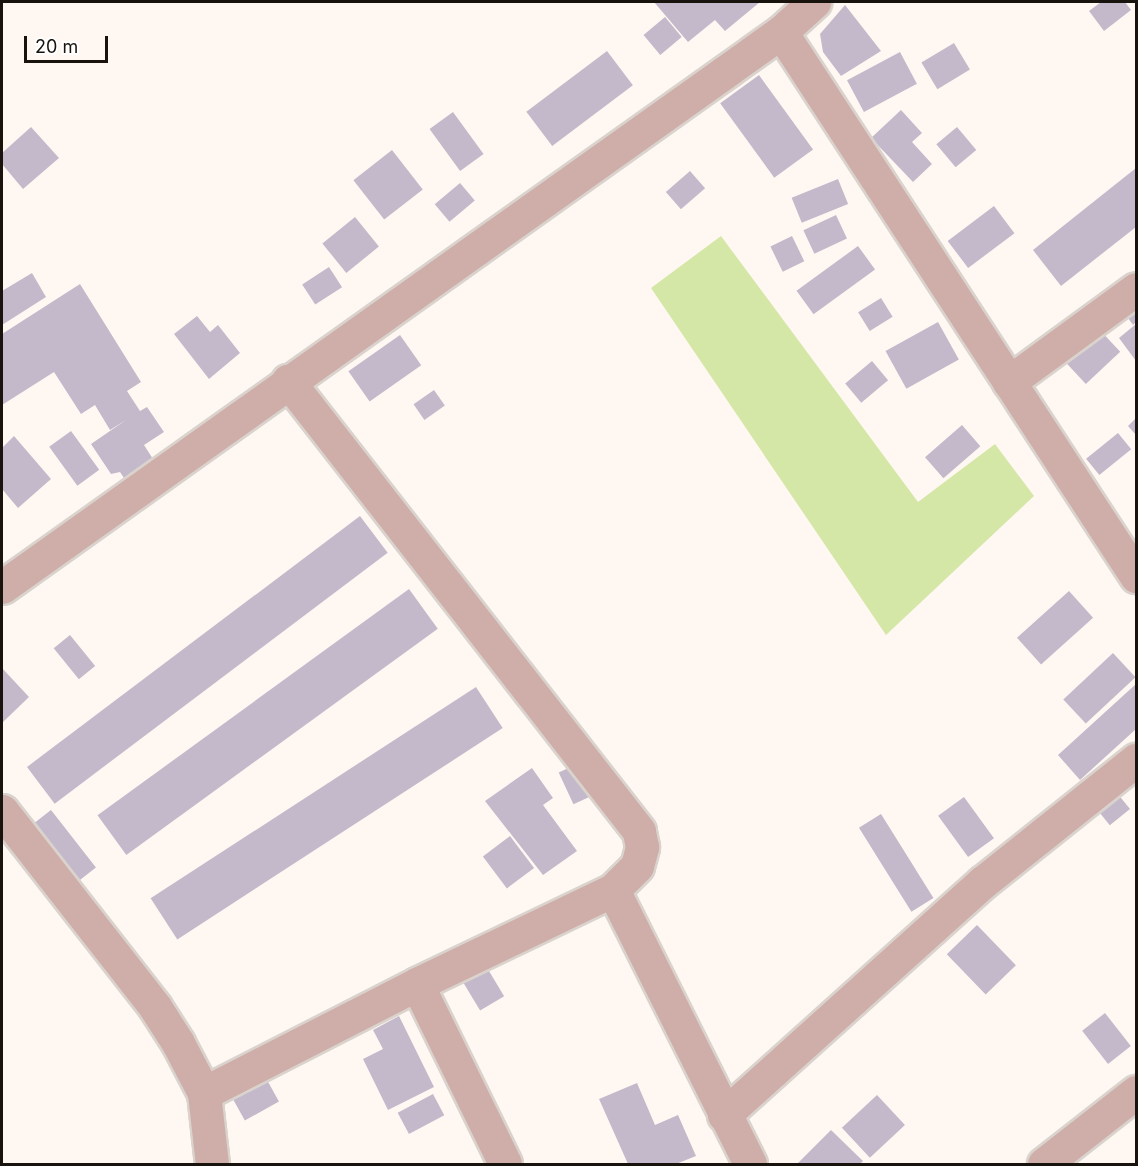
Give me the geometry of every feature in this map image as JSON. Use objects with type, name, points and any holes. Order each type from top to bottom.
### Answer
[{"type":"street","points":[[2,587],[288,381],[781,32],[814,2]]},
{"type":"street","points":[[781,32],[1009,382],[1128,539],[1137,576]]},
{"type":"street","points":[[1009,382],[1137,289]]},
{"type":"street","points":[[204,1093],[417,984],[613,890],[637,866],[642,848],[639,831],[288,381]]},
{"type":"street","points":[[724,1115],[984,882],[1137,760]]},
{"type":"street","points":[[2,811],[155,1008],[178,1043],[204,1093],[212,1164]]},
{"type":"street","points":[[613,890],[750,1164]]},
{"type":"street","points":[[417,984],[505,1164]]},
{"type":"street","points":[[1044,1164],[1137,1092]]},
{"type":"green space","points":[[721,236],[918,502],[995,444],[1034,496],[886,635],[651,288]]},
{"type":"building","points":[[654,2],[760,2],[725,31],[715,20],[688,42]]},
{"type":"building","points":[[1101,2],[1125,2],[1131,10],[1104,31],[1089,11]]},
{"type":"building","points":[[845,5],[881,51],[841,76],[823,52],[820,34]]},
{"type":"building","points":[[665,17],[682,37],[660,55],[644,35]]},
{"type":"building","points":[[954,43],[970,70],[937,89],[921,63]]},
{"type":"building","points":[[607,51],[633,85],[552,146],[526,112]]},
{"type":"building","points":[[900,52],[917,84],[864,112],[847,80]]},
{"type":"building","points":[[759,75],[813,149],[774,178],[720,103]]},
{"type":"building","points":[[901,110],[922,133],[912,142],[932,164],[913,182],[871,138]]},
{"type":"building","points":[[453,112],[484,154],[460,171],[430,129]]},
{"type":"building","points":[[31,127],[59,158],[23,189],[2,164],[2,153]]},
{"type":"building","points":[[957,127],[976,150],[956,167],[936,144]]},
{"type":"building","points":[[392,150],[423,189],[384,220],[353,180]]},
{"type":"building","points":[[1136,168],[1136,227],[1061,286],[1033,250]]},
{"type":"building","points":[[690,171],[705,188],[681,209],[666,192]]},
{"type":"building","points":[[838,179],[848,204],[802,223],[792,198]]},
{"type":"building","points":[[460,183],[475,201],[450,222],[435,204]]},
{"type":"building","points":[[994,206],[1014,233],[968,268],[948,241]]},
{"type":"building","points":[[836,215],[847,239],[814,254],[803,230]]},
{"type":"building","points":[[355,217],[379,247],[346,273],[322,243]]},
{"type":"building","points":[[792,236],[804,261],[783,272],[770,247]]},
{"type":"building","points":[[858,246],[875,269],[814,314],[797,291]]},
{"type":"building","points":[[329,267],[342,287],[315,305],[302,284]]},
{"type":"building","points":[[32,273],[46,297],[2,325],[2,291]]},
{"type":"building","points":[[80,284],[141,382],[127,391],[140,411],[147,407],[164,432],[144,445],[153,459],[124,478],[120,472],[111,474],[91,444],[126,420],[110,430],[95,405],[81,414],[54,372],[2,405],[2,334]]},
{"type":"building","points":[[1136,290],[1136,322],[1133,325],[1118,304]]},
{"type":"building","points":[[881,298],[893,317],[870,331],[858,312]]},
{"type":"building","points":[[197,316],[210,332],[218,325],[240,353],[209,379],[174,334]]},
{"type":"building","points":[[938,322],[959,360],[906,389],[886,351]]},
{"type":"building","points":[[1136,324],[1136,361],[1119,338]]},
{"type":"building","points":[[1097,327],[1120,352],[1086,384],[1063,359]]},
{"type":"building","points":[[400,335],[421,365],[370,401],[348,371]]},
{"type":"building","points":[[872,361],[888,380],[861,403],[845,383]]},
{"type":"building","points":[[434,390],[445,406],[424,420],[414,404]]},
{"type":"building","points":[[1136,418],[1136,435],[1128,426]]},
{"type":"building","points":[[962,425],[980,446],[943,478],[925,457]]},
{"type":"building","points":[[71,431],[99,470],[77,486],[49,447]]},
{"type":"building","points":[[1118,433],[1131,449],[1099,475],[1086,459]]},
{"type":"building","points":[[14,436],[51,479],[18,508],[2,489],[2,448]]},
{"type":"building","points":[[360,516],[388,553],[55,804],[27,767]]},
{"type":"building","points":[[409,589],[438,629],[126,855],[98,815]]},
{"type":"building","points":[[1069,591],[1093,618],[1041,665],[1017,638]]},
{"type":"building","points":[[70,635],[95,666],[79,679],[54,648]]},
{"type":"building","points":[[1113,653],[1136,677],[1086,724],[1063,699]]},
{"type":"building","points":[[2,668],[29,697],[2,723]]},
{"type":"building","points":[[1136,684],[1136,729],[1080,780],[1058,755]]},
{"type":"building","points":[[476,687],[503,728],[177,939],[151,898]]},
{"type":"building","points":[[575,765],[590,797],[573,804],[559,773]]},
{"type":"building","points":[[532,768],[553,798],[543,805],[577,851],[543,875],[485,801]]},
{"type":"building","points":[[1113,788],[1130,809],[1110,825],[1093,804]]},
{"type":"building","points":[[964,797],[994,838],[968,857],[938,816]]},
{"type":"building","points":[[51,810],[96,868],[77,882],[32,825]]},
{"type":"building","points":[[881,814],[933,898],[911,912],[859,828]]},
{"type":"building","points":[[510,836],[534,868],[507,888],[483,856]]},
{"type":"building","points":[[977,925],[1016,965],[986,994],[947,954]]},
{"type":"building","points":[[483,961],[504,996],[480,1011],[459,975]]},
{"type":"building","points":[[1105,1013],[1131,1046],[1108,1064],[1082,1031]]},
{"type":"building","points":[[399,1016],[434,1087],[388,1110],[363,1059],[383,1049],[373,1030]]},
{"type":"building","points":[[262,1071],[279,1102],[245,1121],[228,1090]]},
{"type":"building","points":[[637,1083],[655,1125],[678,1115],[696,1156],[676,1164],[628,1164],[599,1099]]},
{"type":"building","points":[[433,1094],[444,1115],[409,1134],[398,1113]]},
{"type":"building","points":[[877,1095],[905,1125],[870,1158],[842,1128]]},
{"type":"building","points":[[831,1130],[863,1161],[860,1164],[797,1164]]}]
